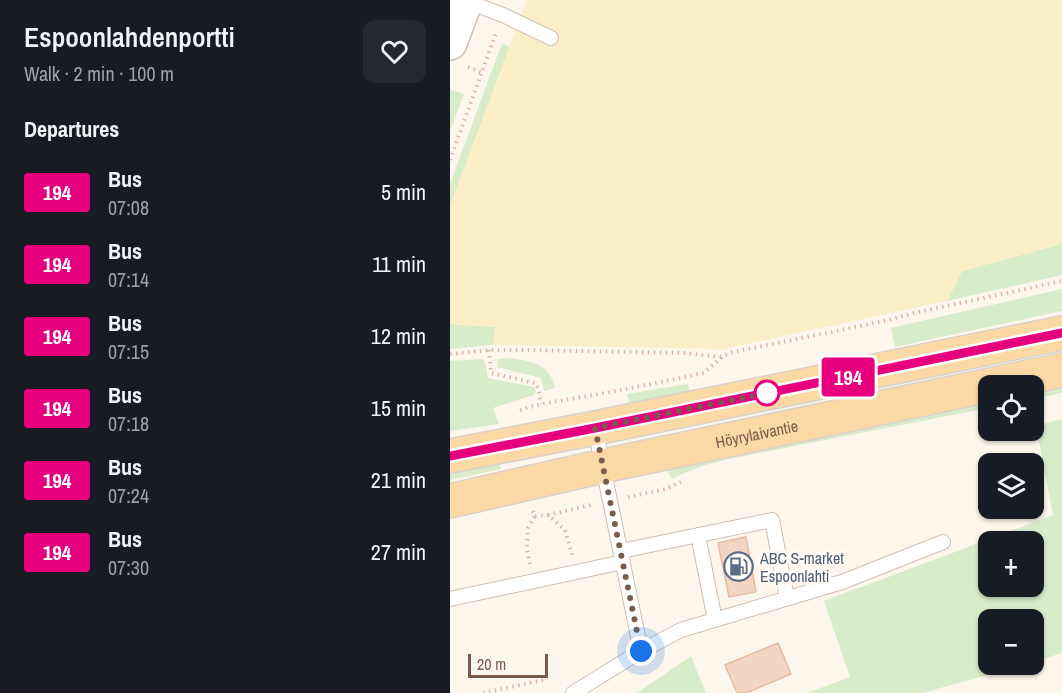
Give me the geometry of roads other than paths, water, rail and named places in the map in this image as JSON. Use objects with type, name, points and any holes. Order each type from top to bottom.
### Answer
[{"type":"main road","points":[[450,456],[1062,333]]},
{"type":"main road","name":"Höyrylaivantie","points":[[450,501],[603,466],[1062,370]]},
{"type":"street","points":[[450,43],[466,1]]},
{"type":"lane","points":[[466,1],[503,15],[551,38]]},
{"type":"lane","points":[[595,428],[641,651]]},
{"type":"lane","points":[[450,599],[575,572],[698,535],[772,520],[787,598]]},
{"type":"lane","points":[[698,535],[715,620]]},
{"type":"lane","points":[[573,693],[641,651],[681,630],[842,582],[943,542]]},
{"type":"place","name":"ABC S-market Espoonlahti","points":[[739,567]]}]
